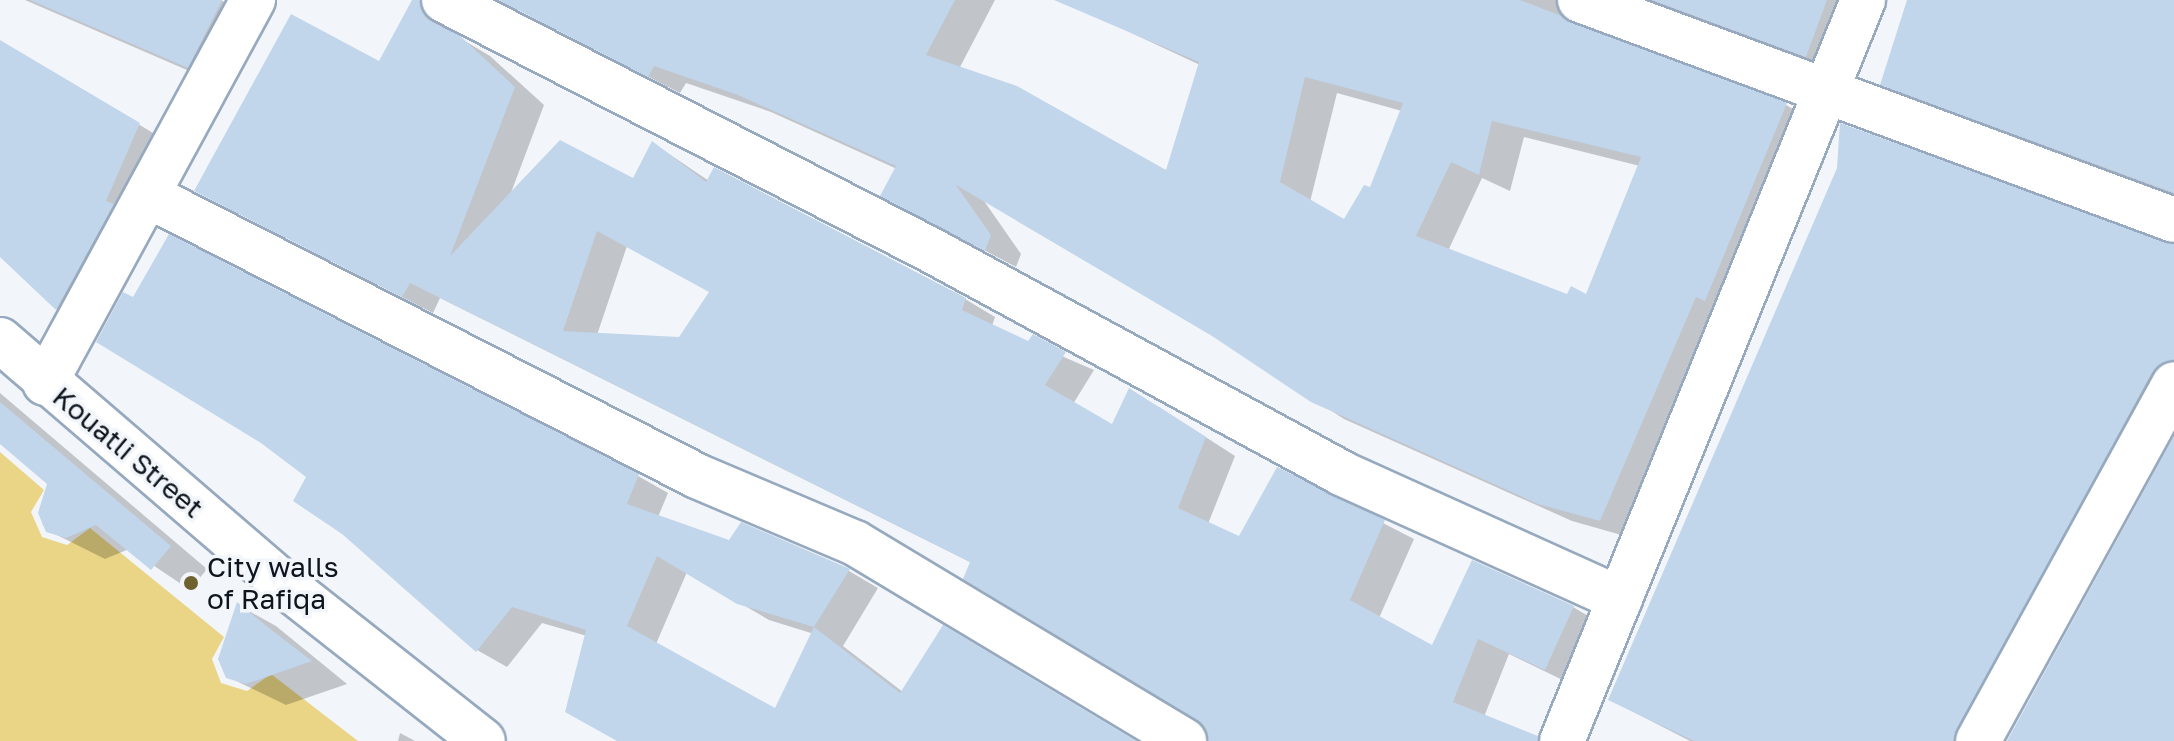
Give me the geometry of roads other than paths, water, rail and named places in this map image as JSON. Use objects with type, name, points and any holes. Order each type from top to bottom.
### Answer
[{"type":"street","points":[[45,383],[253,0]]},
{"type":"street","points":[[444,0],[929,249],[1341,473],[1620,599]]},
{"type":"street","points":[[1580,0],[2174,220]]},
{"type":"street","points":[[1562,741],[1829,91],[1863,0]]},
{"type":"street","points":[[149,196],[697,476],[855,543],[1184,741]]},
{"type":"street","name":"Kouatli Street","points":[[0,340],[45,383],[291,590],[483,741]]},
{"type":"street","points":[[1978,741],[2174,384]]},
{"type":"place","name":"City walls of Rafiqa","points":[[191,583]]}]
